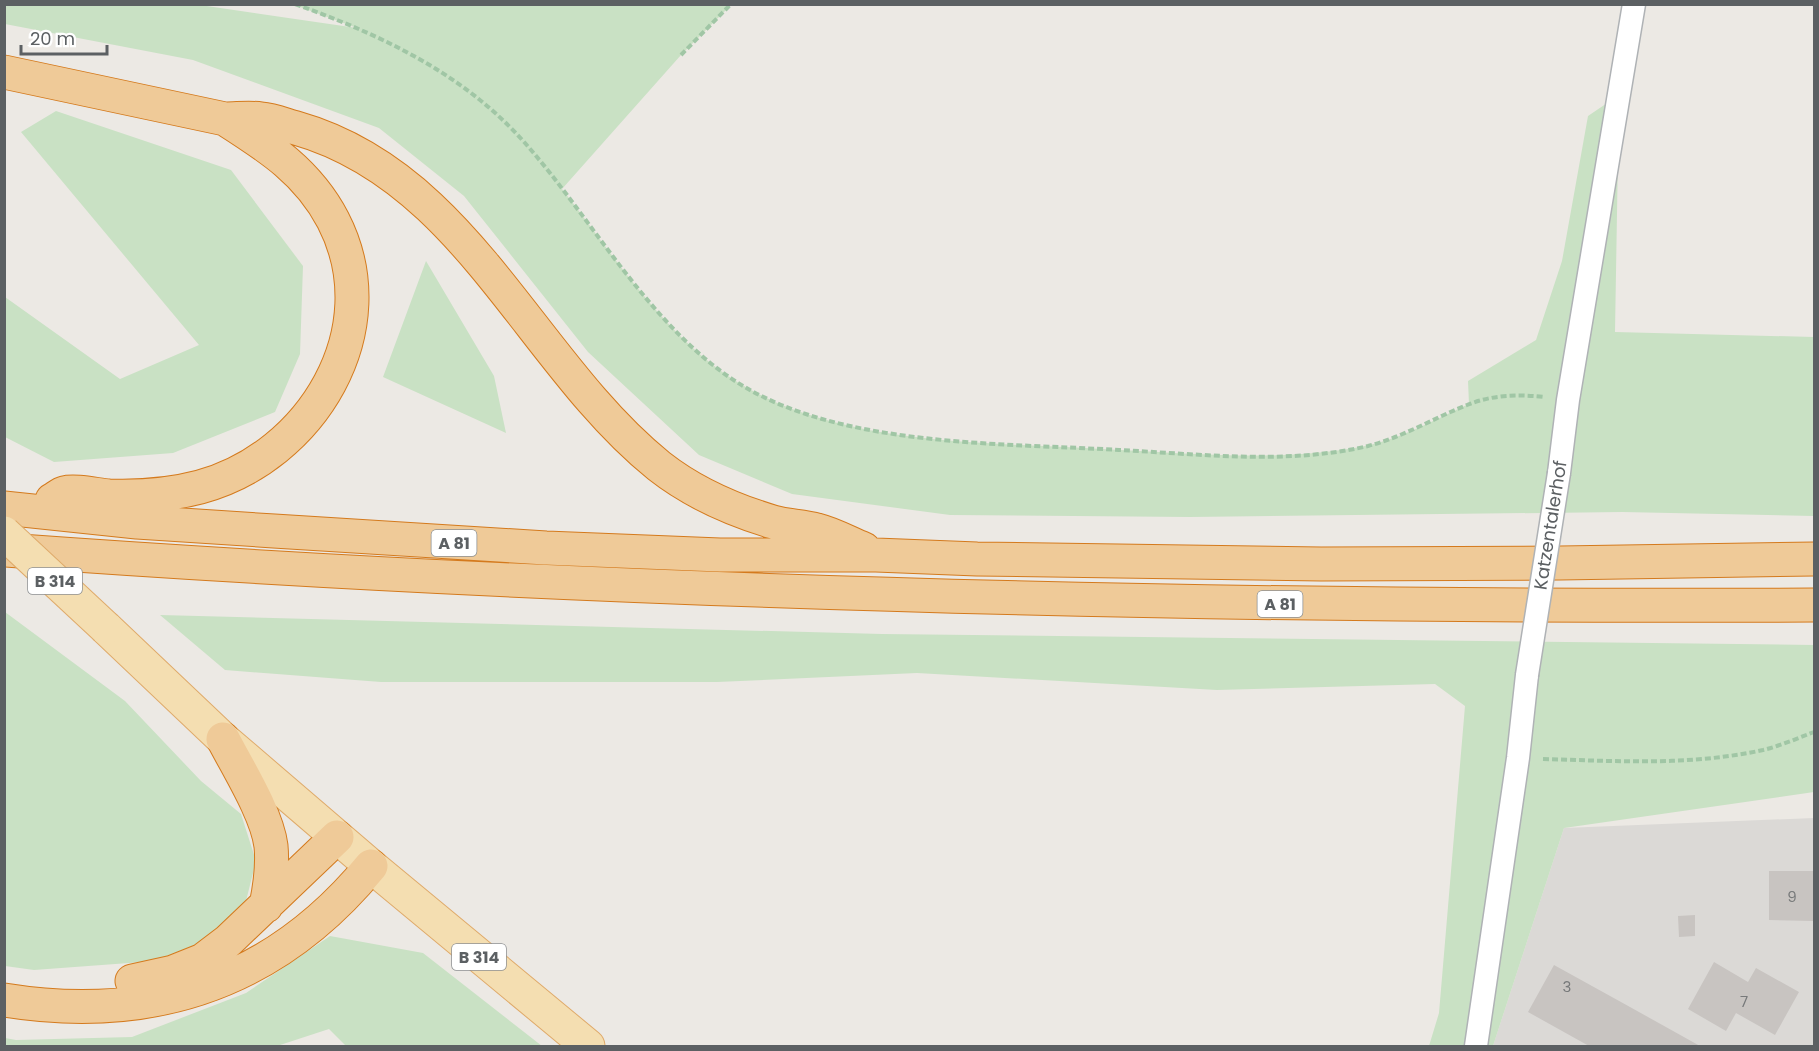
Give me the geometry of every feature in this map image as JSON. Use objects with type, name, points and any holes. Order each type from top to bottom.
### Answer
[{"type":"highway","points":[[4,72],[225,119],[261,118],[314,133],[349,148],[381,167],[415,192],[448,224],[596,406],[627,439],[662,468],[694,490],[774,523],[819,530],[876,555]]},
{"type":"highway","points":[[19,510],[63,493],[112,496],[160,495],[200,487],[225,478],[247,468],[272,452],[298,429],[328,387],[339,364],[351,308],[351,282],[345,252],[333,220],[314,190],[289,163],[225,119]]},
{"type":"highway","name":"A 81","points":[[19,510],[137,522],[558,548],[720,555],[876,555],[977,559],[1321,564],[1815,560]]},
{"type":"highway","name":"A 81","points":[[4,549],[548,582],[982,598],[1321,604],[1815,605]]},
{"type":"highway","points":[[223,739],[264,822],[271,843],[272,861],[266,906]]},
{"type":"highway","points":[[4,982],[101,986],[173,972],[203,960],[228,941],[337,837]]},
{"type":"highway","points":[[4,1000],[72,1007],[103,1007],[135,1003],[214,985],[266,960],[313,926],[337,904],[371,866]]},
{"type":"main road","name":"B 314","points":[[4,533],[223,739],[588,1047]]},
{"type":"street","name":"Katzentalerhof","points":[[1476,1047],[1518,758],[1527,675],[1569,400],[1634,4]]},
{"type":"path","points":[[295,4],[361,29],[400,47],[438,69],[476,96],[522,140],[647,299],[676,332],[715,367],[744,387],[813,415],[888,433],[958,441],[1260,457],[1316,454],[1368,446],[1414,430],[1469,404],[1493,397],[1522,395],[1569,400]]},
{"type":"path","points":[[681,55],[731,4]]},
{"type":"path","points":[[1518,758],[1657,762],[1712,760],[1765,750],[1815,732]]},
{"type":"shaded area","points":[[1814,818],[1814,1046],[1493,1046],[1564,828]]},
{"type":"green space","points":[[4,5],[200,5],[357,28],[295,5],[731,5],[681,55],[562,189],[623,270],[667,322],[716,367],[744,386],[784,406],[827,420],[872,430],[918,437],[1012,445],[1201,454],[1299,454],[1365,446],[1392,439],[1469,404],[1468,381],[1536,340],[1562,261],[1588,116],[1619,95],[1615,332],[1814,337],[1814,516],[1622,512],[1190,517],[950,515],[792,494],[699,455],[588,352],[464,196],[379,128],[193,60],[5,24]]},
{"type":"green space","points":[[56,111],[231,170],[303,266],[300,354],[275,412],[173,453],[54,462],[5,437],[5,297],[120,379],[199,345],[21,132]]},
{"type":"green space","points":[[426,261],[494,376],[506,433],[383,377]]},
{"type":"green space","points":[[5,612],[125,701],[201,781],[241,814],[256,861],[246,901],[212,938],[156,961],[34,970],[5,966]]},
{"type":"green space","points":[[160,615],[882,634],[1814,645],[1814,792],[1564,828],[1493,1046],[1429,1046],[1439,1013],[1465,706],[1435,684],[1217,690],[917,673],[717,682],[381,682],[225,670]]},
{"type":"green space","points":[[330,936],[423,953],[542,1046],[346,1046],[329,1029],[277,1046],[5,1046],[5,1038],[16,1040],[132,1037],[246,993]]},
{"type":"building","points":[[1769,871],[1814,871],[1814,921],[1769,920]]},
{"type":"building","points":[[1695,915],[1695,936],[1679,937],[1678,916]]},
{"type":"building","points":[[1714,962],[1748,982],[1756,968],[1799,992],[1775,1035],[1736,1013],[1726,1031],[1688,1009]]},
{"type":"building","points":[[1554,965],[1700,1046],[1589,1046],[1528,1012]]}]
